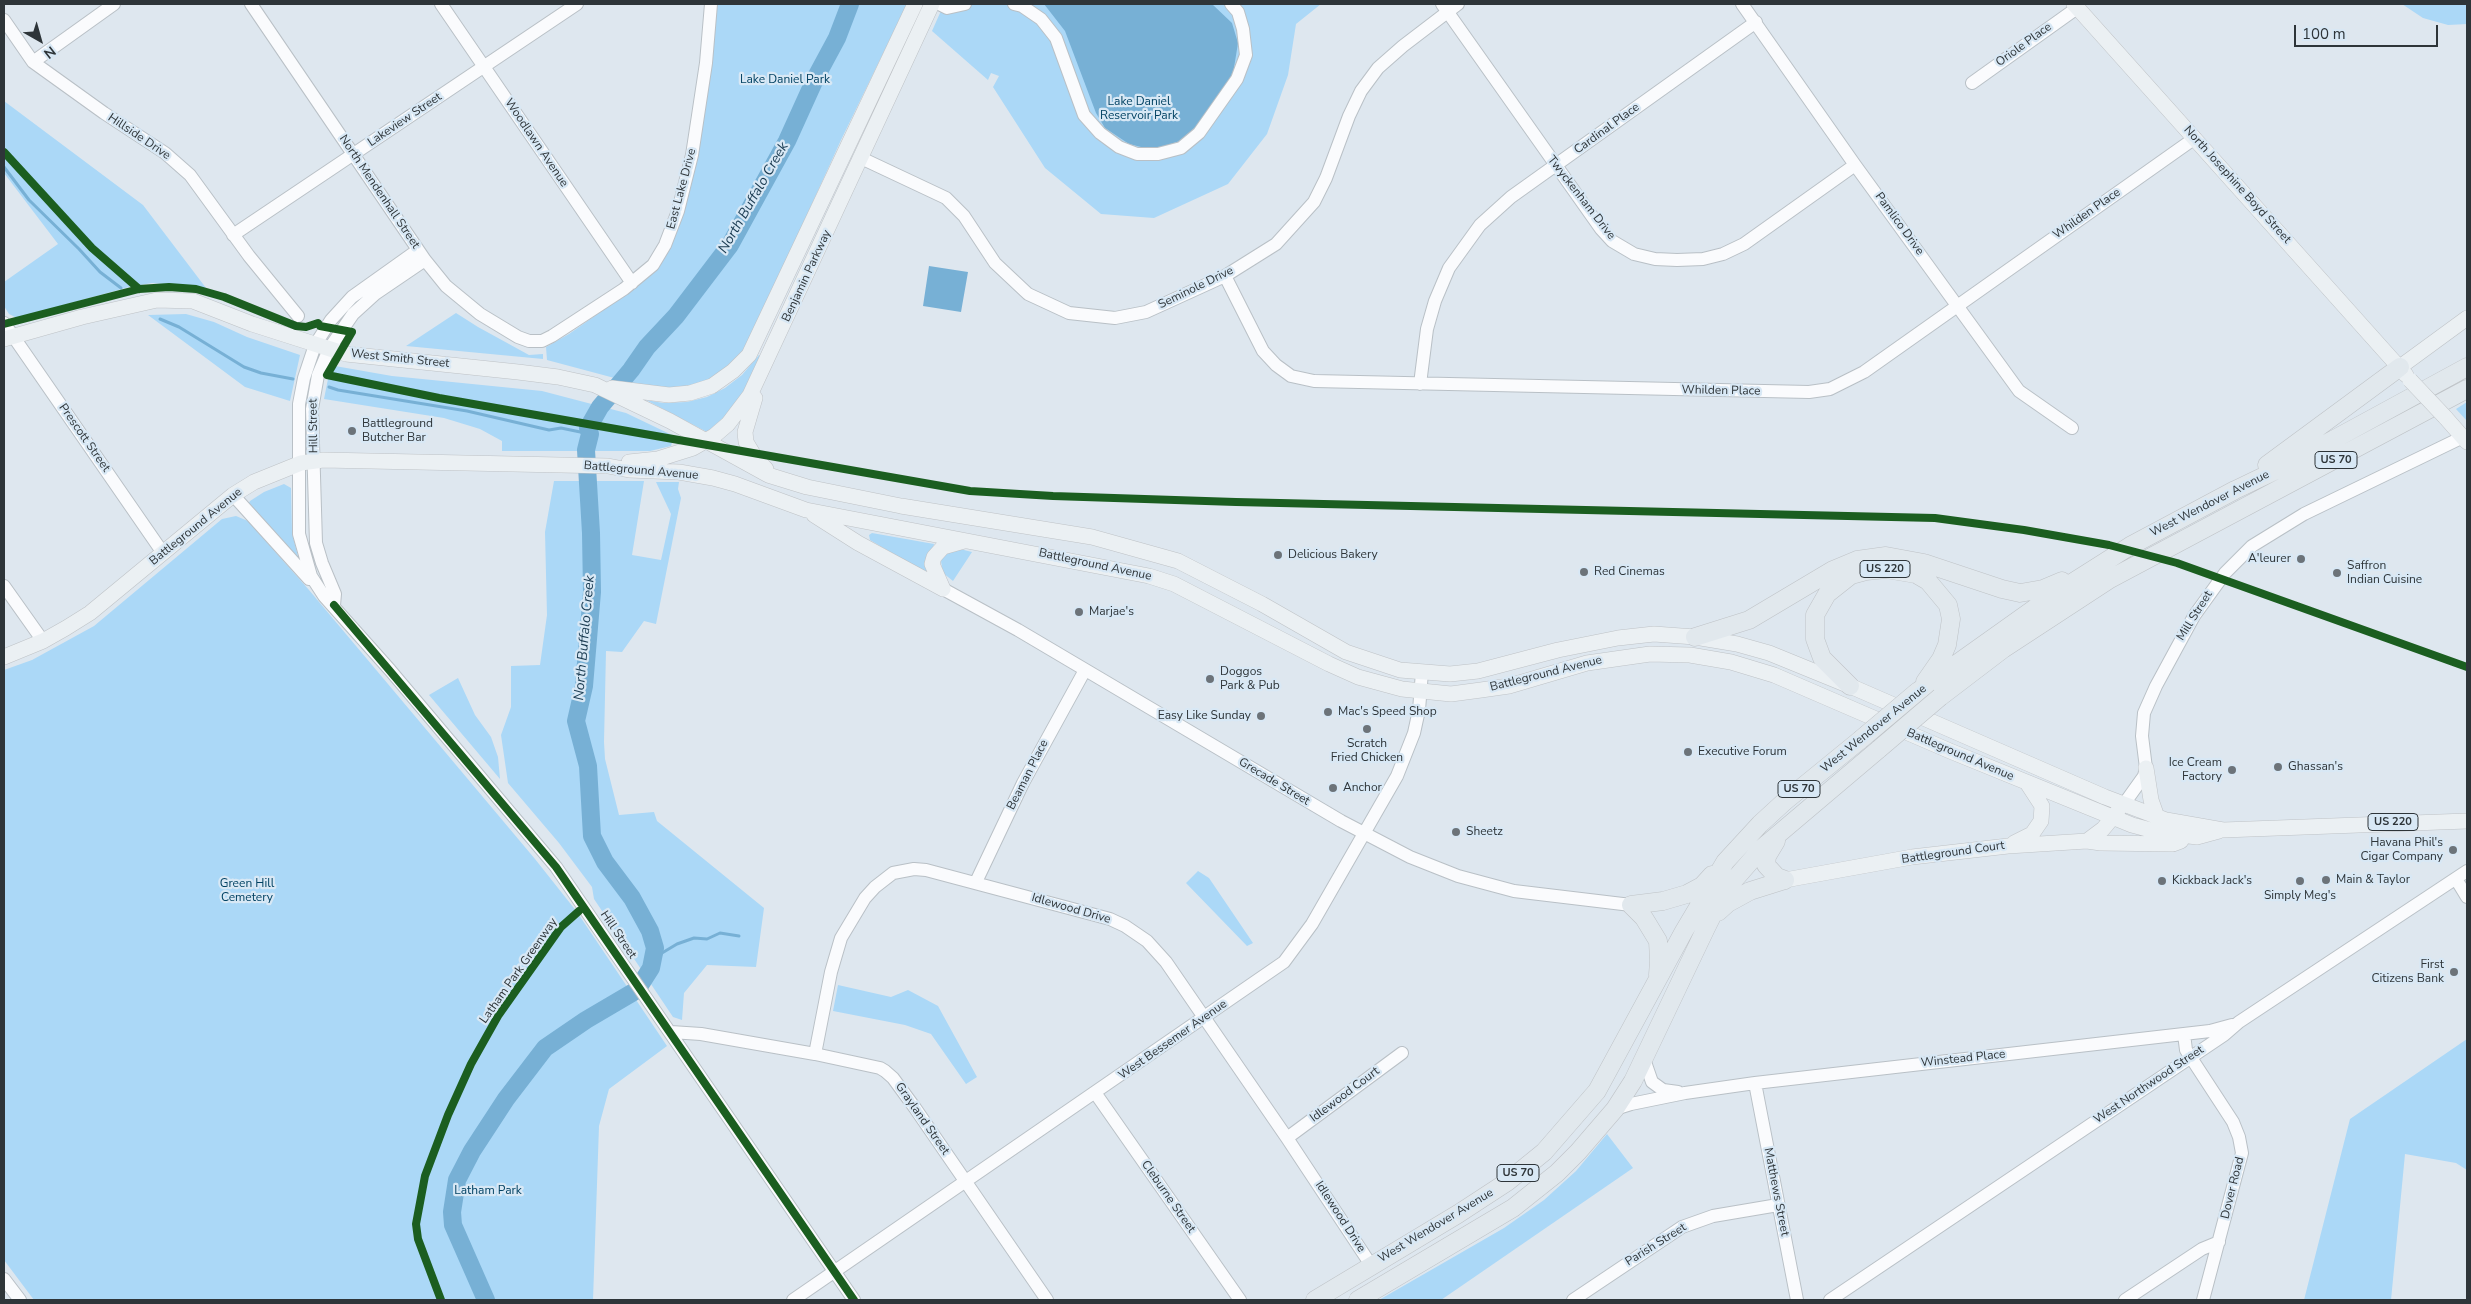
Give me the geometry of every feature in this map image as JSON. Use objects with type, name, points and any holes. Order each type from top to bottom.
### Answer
[{"type":"highway","name":"West Wendover Avenue","points":[[1315,1300],[1458,1214],[1507,1182],[1544,1152],[1597,1091],[1724,862],[1784,802],[1918,692],[2090,570],[2172,523],[2285,466],[2467,367]]},
{"type":"highway","points":[[2235,490],[2405,373]]},
{"type":"highway","name":"West Wendover Avenue","points":[[1358,1300],[1491,1223],[1519,1204],[1557,1173],[1615,1109],[1644,1060],[1721,898],[1739,873],[1785,827],[1940,697],[2011,644],[2110,580],[2467,389]]},
{"type":"highway","points":[[1695,637],[1749,620],[1833,570],[1857,560],[1886,556],[1924,563],[2002,589],[2020,593],[2043,589],[2090,570]]},
{"type":"highway","name":"US 220","points":[[1850,686],[1822,658],[1815,639],[1815,615],[1827,594],[1851,575],[1866,570],[1902,571],[1916,574],[1937,589],[1948,605],[1951,619],[1950,633],[1941,659],[1918,692]]},
{"type":"highway","points":[[1785,827],[1770,850],[1766,861],[1770,870],[1785,880]]},
{"type":"highway","points":[[1631,905],[1663,901],[1687,894],[1702,886],[1724,862]]},
{"type":"highway","name":"US 220","points":[[1709,922],[1738,896],[1750,890],[1785,880]]},
{"type":"highway","points":[[1631,905],[1644,918],[1658,941],[1657,981]]},
{"type":"main road","name":"Benjamin Parkway","points":[[628,395],[690,393],[712,386],[733,371],[749,355],[915,4]]},
{"type":"main road","name":"Benjamin Parkway","points":[[608,466],[619,462],[674,455],[704,442],[728,424],[740,410],[764,369],[932,4]]},
{"type":"main road","name":"North Josephine Boyd Street","points":[[2075,6],[2465,440]]},
{"type":"main road","name":"West Smith Street","points":[[8,338],[82,317],[157,300],[193,301],[252,324],[346,354],[550,376],[595,385],[628,395],[704,442]]},
{"type":"main road","points":[[2405,373],[2467,318]]},
{"type":"main road","points":[[764,369],[748,419],[745,432],[746,442],[755,457],[779,478]]},
{"type":"main road","name":"Battleground Avenue","points":[[704,442],[768,475],[807,487],[901,506],[1092,537],[1178,561],[1262,604],[1346,652],[1400,670],[1422,672],[1478,671],[1558,650],[1618,638],[1654,634],[1695,637],[1737,644],[1769,653],[2157,817],[2222,830],[2467,821]]},
{"type":"main road","name":"Battleground Avenue","points":[[4,657],[43,641],[90,612],[233,495],[270,474],[308,462],[608,466],[629,470],[679,472],[713,478],[806,510],[1124,569],[1174,584],[1358,677],[1402,689],[1451,694],[1509,686],[1587,663],[1650,654],[1690,655],[1731,662],[1774,675],[2027,783],[2113,817],[2158,832],[2197,837],[2222,830]]},
{"type":"main road","points":[[806,510],[858,543],[943,589]]},
{"type":"main road","points":[[943,589],[932,564],[934,557],[943,547],[967,540]]},
{"type":"main road","points":[[2146,768],[2151,800],[2157,817]]},
{"type":"main road","points":[[2008,846],[2032,834],[2042,821],[2042,806],[2027,783]]},
{"type":"main road","points":[[2087,841],[2124,804]]},
{"type":"main road","name":"US 220","points":[[2087,841],[2101,843],[2173,844],[2197,837]]},
{"type":"main road","name":"Battleground Court","points":[[1785,880],[1912,857],[2008,846],[2087,841]]},
{"type":"street","points":[[33,62],[114,4]]},
{"type":"street","name":"North Mendenhall Street","points":[[251,4],[422,255],[446,286],[480,314],[518,337],[529,341],[542,340]]},
{"type":"street","name":"Woodlawn Avenue","points":[[441,4],[632,283]]},
{"type":"street","name":"Lakeview Street","points":[[233,235],[576,4]]},
{"type":"street","name":"East Lake Drive","points":[[542,340],[582,318],[632,283],[660,255],[678,212],[692,155],[706,63],[711,4]]},
{"type":"street","points":[[939,4],[947,8],[965,4]]},
{"type":"street","points":[[1014,4],[1022,6],[1041,19],[1056,38],[1084,115],[1094,127],[1119,146],[1137,154],[1158,154],[1181,148],[1200,133],[1237,79],[1246,55],[1243,28],[1238,12],[1231,4]]},
{"type":"street","name":"Seminole Drive","points":[[861,158],[946,198],[964,216],[994,263],[1028,294],[1069,313],[1115,318],[1146,312],[1224,276],[1276,244],[1314,202],[1326,178],[1361,91],[1378,68],[1444,8],[1458,4]]},
{"type":"street","name":"Pamlico Drive","points":[[1742,4],[2019,391],[2072,428]]},
{"type":"street","name":"Oriole Place","points":[[1972,83],[2075,6]]},
{"type":"street","name":"Twyckenham Drive","points":[[1444,8],[1555,166],[1612,241],[1634,254],[1655,259],[1677,260],[1703,259],[1723,254],[1744,244],[1856,165]]},
{"type":"street","name":"Hillside Drive","points":[[4,20],[33,62],[104,113],[165,153],[200,188],[233,235],[298,316]]},
{"type":"street","name":"Cardinal Place","points":[[1420,384],[1427,329],[1435,301],[1449,268],[1480,225],[1511,197],[1756,22]]},
{"type":"street","name":"Whilden Place","points":[[1224,276],[1263,351],[1276,365],[1291,376],[1314,381],[1809,392],[1830,389],[1864,372],[2195,138]]},
{"type":"street","name":"Hill Street","points":[[334,605],[335,594],[316,543],[301,389],[322,347],[331,320],[352,297],[422,255]]},
{"type":"street","name":"Prescott Street","points":[[4,323],[8,338],[163,553]]},
{"type":"street","name":"Mill Street","points":[[2146,768],[2142,736],[2144,713],[2156,686],[2194,616],[2225,573],[2252,546],[2304,514],[2465,440]]},
{"type":"street","name":"Hill Street","points":[[308,462],[299,534],[311,576],[317,588]]},
{"type":"street","name":"Hill Street","points":[[233,495],[334,605],[526,830],[578,897],[854,1300]]},
{"type":"street","points":[[4,586],[43,641]]},
{"type":"street","name":"Grecade Street","points":[[943,589],[1018,630],[1364,834],[1410,857],[1458,876],[1514,891],[1631,905]]},
{"type":"street","name":"Beaman Place","points":[[976,882],[1023,783],[1085,670]]},
{"type":"street","name":"West Bessemer Avenue","points":[[793,1300],[1096,1094],[1271,972],[1296,948],[1316,918],[1390,791],[1414,733],[1422,672]]},
{"type":"street","points":[[2124,804],[2139,785],[2146,768]]},
{"type":"street","name":"Idlewood Drive","points":[[815,1054],[831,972],[841,938],[850,921],[875,887],[893,873],[914,869],[976,882],[1095,914],[1136,932],[1161,956],[1287,1138],[1371,1265]]},
{"type":"street","name":"West Northwood Street","points":[[1830,1300],[2224,1035],[2239,1022],[2467,872]]},
{"type":"street","points":[[2456,879],[2467,898]]},
{"type":"street","name":"Winstead Place","points":[[1615,1109],[1685,1093],[1755,1083],[2210,1031],[2239,1022]]},
{"type":"street","name":"Grayland Street","points":[[671,1032],[701,1034],[815,1054],[880,1068],[890,1074],[1047,1300]]},
{"type":"street","name":"Dover Road","points":[[2184,1034],[2186,1050],[2233,1122],[2239,1137],[2242,1153],[2203,1300]]},
{"type":"street","name":"Idlewood Court","points":[[1287,1138],[1402,1053]]},
{"type":"street","name":"Winstead Place","points":[[1644,1060],[1649,1077],[1657,1087],[1668,1092],[1685,1093]]},
{"type":"street","name":"Matthews Street","points":[[1755,1083],[1796,1300]]},
{"type":"street","name":"Cleburne Street","points":[[1096,1094],[1240,1300]]},
{"type":"street","name":"Parish Street","points":[[1573,1300],[1682,1227],[1713,1216],[1778,1205]]},
{"type":"street","points":[[2125,1300],[2202,1249],[2219,1242]]},
{"type":"street","points":[[4,1279],[20,1300]]},
{"type":"green space","name":"Lake Daniel Park","points":[[714,4],[907,4],[841,140],[745,351],[709,381],[663,391],[547,360],[546,347],[569,334],[639,285],[653,270],[694,170]]},
{"type":"green space","name":"Lake Daniel Reservoir Park","points":[[944,4],[1321,4],[1296,24],[1288,75],[1267,134],[1228,184],[1154,218],[1101,214],[1045,168],[993,87],[999,76],[991,73],[988,80],[932,31]]},
{"type":"green space","points":[[2402,4],[2467,4],[2467,24],[2448,25],[2423,18]]},
{"type":"green space","points":[[4,101],[143,205],[206,288],[152,283],[129,287],[17,318],[9,314],[4,306],[4,282],[58,244],[4,173]]},
{"type":"green space","points":[[456,313],[529,355],[543,354],[543,359],[406,346]]},
{"type":"green space","points":[[186,314],[214,322],[247,337],[300,355],[290,401],[245,387],[148,315]]},
{"type":"green space","points":[[759,355],[762,357],[750,382],[730,412],[707,432],[646,400],[663,403],[687,402],[707,397],[725,388],[742,375]]},
{"type":"green space","points":[[335,366],[392,376],[542,391],[626,413],[674,436],[671,446],[650,451],[502,451],[502,441],[480,429],[444,418],[324,399],[328,379]]},
{"type":"green space","points":[[2467,402],[2467,421],[2456,409]]},
{"type":"green space","points":[[554,481],[644,481],[632,555],[661,560],[671,514],[656,482],[679,482],[678,489],[681,498],[656,624],[644,621],[622,652],[606,651],[605,759],[619,815],[654,812],[657,821],[764,908],[756,967],[707,965],[684,993],[682,1020],[673,1017],[594,899],[592,887],[559,843],[508,783],[501,735],[511,707],[511,666],[540,665],[547,615],[545,532]]},
{"type":"green space","points":[[284,484],[291,488],[292,533],[300,564],[249,503],[264,492]]},
{"type":"green space","name":"Green Hill Cemetery","points":[[236,516],[248,521],[309,590],[535,859],[577,912],[667,1046],[609,1089],[599,1126],[593,1300],[34,1300],[4,1260],[4,670],[32,660],[94,626],[222,519]]},
{"type":"green space","points":[[872,533],[934,544],[928,571],[926,573],[870,540],[869,535]]},
{"type":"green space","points":[[956,548],[972,552],[953,581],[943,573],[941,561],[944,554]]},
{"type":"green space","points":[[458,678],[475,715],[491,737],[498,757],[500,779],[429,695]]},
{"type":"green space","points":[[1198,871],[1209,878],[1253,943],[1247,946],[1186,883]]},
{"type":"green space","points":[[838,985],[891,997],[908,990],[938,1006],[977,1077],[966,1084],[931,1034],[905,1025],[833,1011]]},
{"type":"green space","points":[[2467,1039],[2467,1170],[2456,1163],[2405,1154],[2391,1300],[2304,1300],[2350,1119]]},
{"type":"green space","points":[[1607,1134],[1633,1168],[1441,1300],[1379,1300],[1504,1228],[1544,1200],[1576,1171]]},
{"type":"shaded area","points":[[1044,4],[1212,4],[1232,23],[1238,43],[1233,74],[1205,119],[1183,140],[1162,147],[1145,148],[1129,144],[1105,128],[1096,113],[1065,31]]},
{"type":"shaded area","points":[[929,266],[968,272],[961,312],[923,306]]},
{"type":"waterway","name":"North Buffalo Creek","points":[[486,1300],[453,1225],[452,1212],[457,1180],[472,1151],[506,1099],[545,1048],[586,1020],[637,990],[651,968],[655,948],[650,931],[632,898],[605,862],[592,836],[588,766],[576,721],[584,686],[592,592],[586,450],[590,434],[588,428],[600,407],[631,370],[647,347],[676,316],[730,245],[787,141],[816,77],[837,38],[850,4]]},
{"type":"waterway","points":[[4,167],[29,200],[100,272],[121,288]]},
{"type":"waterway","points":[[160,319],[179,327],[244,367],[261,373],[293,379]]},
{"type":"waterway","points":[[329,387],[467,411],[549,430],[561,428],[590,434]]},
{"type":"waterway","points":[[651,968],[662,953],[677,944],[694,938],[707,939],[720,933],[739,936]]},
{"type":"cycle path","points":[[4,152],[92,248],[139,289]]},
{"type":"cycle path","points":[[4,324],[139,289],[169,287],[196,289],[224,297],[296,326],[306,327],[318,323],[320,326],[352,332],[327,375],[439,398],[970,491],[1053,496],[1236,502],[1935,518],[2024,530],[2109,545],[2177,563],[2467,667]]},
{"type":"cycle path","points":[[334,605],[556,867],[854,1300]]},
{"type":"cycle path","name":"Latham Park Greenway","points":[[441,1300],[418,1239],[416,1224],[425,1176],[448,1115],[471,1064],[498,1016],[561,927],[579,911]]},
{"type":"place","name":"Battleground Butcher Bar","points":[[352,431]]},
{"type":"place","name":"Delicious Bakery","points":[[1278,555]]},
{"type":"place","name":"A'leurer","points":[[2301,559]]},
{"type":"place","name":"Red Cinemas","points":[[1584,572]]},
{"type":"place","name":"Saffron Indian Cuisine","points":[[2337,573]]},
{"type":"place","name":"Marjae's","points":[[1079,612]]},
{"type":"place","name":"Doggos Park & Pub","points":[[1210,679]]},
{"type":"place","name":"Mac's Speed Shop","points":[[1328,712]]},
{"type":"place","name":"Easy Like Sunday","points":[[1261,716]]},
{"type":"place","name":"Scratch Fried Chicken","points":[[1367,729]]},
{"type":"place","name":"Executive Forum","points":[[1688,752]]},
{"type":"place","name":"Ghassan's","points":[[2278,767]]},
{"type":"place","name":"Ice Cream Factory","points":[[2232,770]]},
{"type":"place","name":"Anchor","points":[[1333,788]]},
{"type":"place","name":"Sheetz","points":[[1456,832]]},
{"type":"place","name":"Havana Phil's Cigar Company","points":[[2453,850]]},
{"type":"place","name":"Main & Taylor","points":[[2326,880]]},
{"type":"place","name":"Kickback Jack's","points":[[2162,881]]},
{"type":"place","name":"Simply Meg's","points":[[2300,881]]},
{"type":"place","name":"First Citizens Bank","points":[[2454,972]]},
{"type":"park label","name":"Latham Park","points":[[488,1191]]}]
